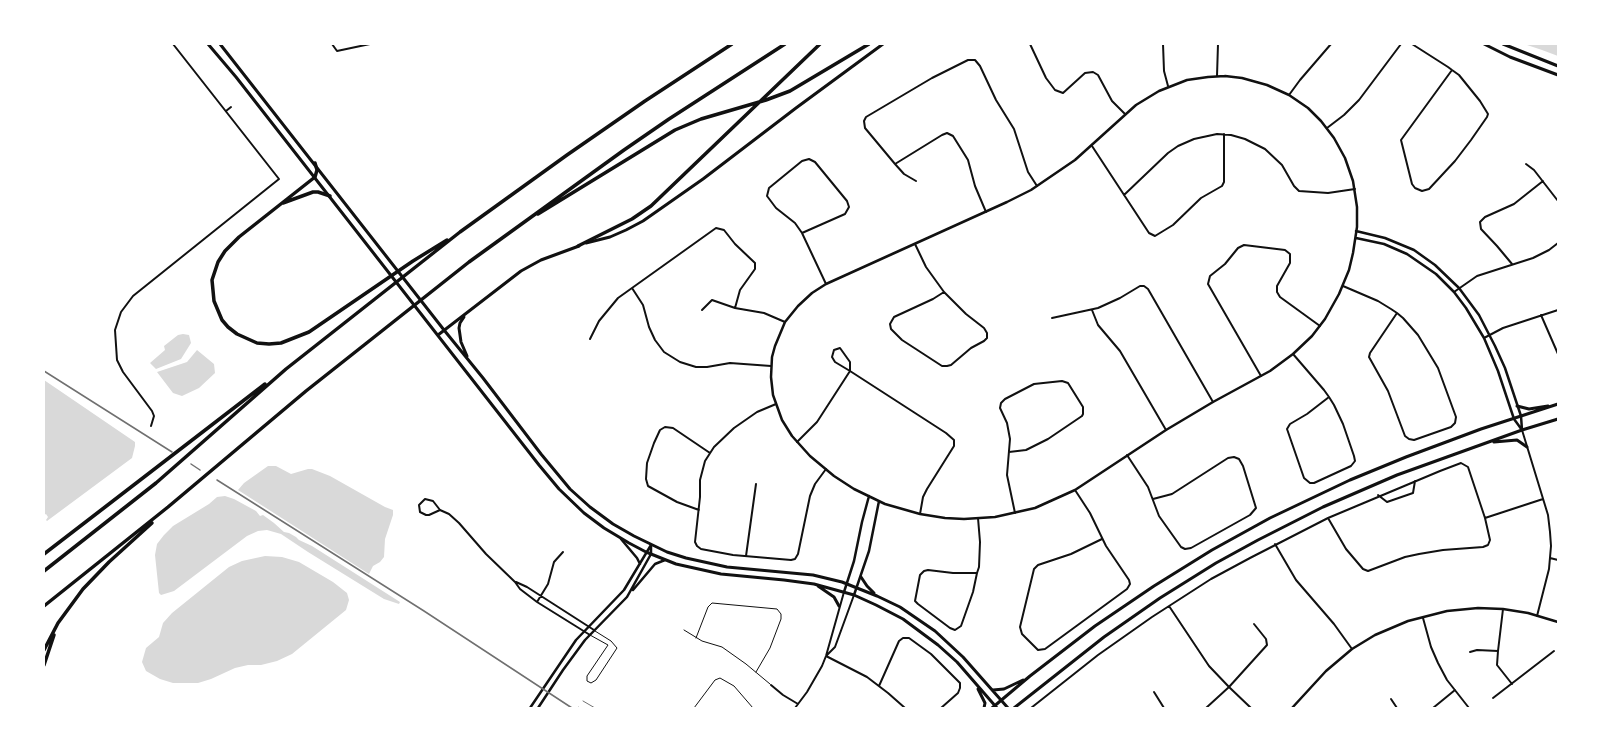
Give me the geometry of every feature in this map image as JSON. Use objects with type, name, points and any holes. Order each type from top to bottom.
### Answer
[{"type":"highway","points":[[44,554],[153,469],[286,369],[460,232],[645,101],[732,44]]},
{"type":"highway","points":[[44,650],[58,623],[89,582],[168,507],[306,390],[518,226],[668,119],[785,44]]},
{"type":"highway","points":[[578,246],[632,219],[651,206],[820,44]]},
{"type":"highway","points":[[518,226],[675,130],[701,119],[766,100],[790,91],[869,44]]},
{"type":"highway","points":[[314,163],[317,170],[314,177],[273,209],[225,251],[218,262],[212,280],[214,301],[222,320],[237,334],[257,342],[269,344],[280,343],[310,332],[413,260],[460,232]]},
{"type":"highway","points":[[273,209],[313,192],[330,196]]},
{"type":"highway","points":[[44,571],[161,478],[286,369]]},
{"type":"highway","points":[[44,606],[168,507]]},
{"type":"highway","points":[[44,664],[58,623]]},
{"type":"main road","points":[[208,44],[330,196],[559,489],[584,513],[620,538],[665,560],[716,573],[814,584],[844,592],[893,613],[928,636],[956,662],[995,707],[1001,700],[1030,676],[1095,626],[1154,586],[1212,550],[1270,518],[1329,489],[1382,466],[1459,437],[1557,405]]},
{"type":"main road","points":[[220,44],[570,489],[590,508],[613,524],[651,545],[676,555],[711,564],[801,574],[847,584],[900,607],[935,631],[955,648],[1008,708]]},
{"type":"main road","points":[[438,335],[531,265],[578,246],[610,237],[643,221],[703,179],[883,44]]},
{"type":"main road","points":[[1484,44],[1510,57],[1558,75]]},
{"type":"main road","points":[[1503,44],[1558,66]]},
{"type":"main road","points":[[471,363],[461,342],[459,328],[461,320],[474,307]]},
{"type":"main road","points":[[1517,406],[1529,409],[1557,405]]},
{"type":"main road","points":[[1014,708],[1104,637],[1160,598],[1237,552],[1302,518],[1397,475],[1522,430],[1558,419]]},
{"type":"main road","points":[[1488,442],[1517,440],[1527,447]]},
{"type":"main road","points":[[861,577],[867,586],[877,596]]},
{"type":"main road","points":[[814,584],[834,597],[839,606]]},
{"type":"main road","points":[[992,690],[1004,689],[1030,676]]},
{"type":"main road","points":[[977,686],[985,703],[984,708]]},
{"type":"street","points":[[151,426],[154,416],[152,411],[127,377],[117,360],[115,330],[120,312],[133,296],[279,179],[173,44]]},
{"type":"street","points":[[332,44],[337,51],[370,44]]},
{"type":"street","points":[[1030,44],[1046,78],[1055,90],[1063,93],[1085,73],[1093,72],[1098,75],[1112,100],[1125,114]]},
{"type":"street","points":[[1163,44],[1164,71],[1168,86]]},
{"type":"street","points":[[1218,44],[1218,76]]},
{"type":"street","points":[[1290,96],[1300,80],[1331,44]]},
{"type":"street","points":[[1327,128],[1344,115],[1359,100],[1401,44]]},
{"type":"street","points":[[1412,44],[1452,70],[1464,81],[1486,109],[1487,116],[1471,140],[1442,176],[1429,189],[1422,191],[1415,188],[1412,184],[1401,140],[1452,70]]},
{"type":"street","points":[[916,181],[904,174],[895,164],[865,128],[864,121],[866,117],[917,86],[968,60],[973,60],[978,63],[996,100],[1014,129],[1028,172],[1036,186]]},
{"type":"street","points":[[1218,76],[1259,82],[1290,96],[1308,108],[1327,128],[1338,144],[1345,158],[1355,189],[1357,208],[1356,238],[1351,261],[1343,286],[1332,308],[1320,326],[1293,354],[1277,366],[1166,430],[1076,490],[1044,504],[1015,513],[978,518],[945,518],[920,514],[879,501],[845,483],[826,469],[797,442],[788,430],[776,404],[772,385],[771,366],[775,346],[785,322],[802,302],[826,284],[986,212],[1036,186],[1061,171],[1092,146],[1125,114],[1149,96],[1168,86],[1187,80],[1218,76]]},
{"type":"street","points":[[226,111],[231,107]]},
{"type":"street","points":[[895,164],[942,135],[950,134],[955,138],[965,153],[975,186],[986,212]]},
{"type":"street","points":[[1092,146],[1150,234],[1155,236],[1160,235],[1173,225],[1201,198],[1222,186],[1224,182],[1224,134]]},
{"type":"street","points":[[1124,195],[1168,153],[1178,146],[1204,136],[1224,134],[1245,139],[1265,149],[1282,165],[1294,186],[1299,191],[1328,193],[1355,189]]},
{"type":"street","points":[[802,233],[846,214],[849,207],[847,201],[820,168],[813,160],[809,159],[802,161],[769,188],[767,192],[768,199],[776,208],[795,223],[802,233],[826,284]]},
{"type":"street","points":[[1526,164],[1534,170],[1558,201]]},
{"type":"street","points":[[1512,264],[1480,229],[1480,222],[1485,217],[1514,204],[1543,181]]},
{"type":"street","points":[[590,339],[604,314],[618,298],[714,229],[719,228],[724,230],[735,244],[755,263],[755,269],[740,290],[735,308]]},
{"type":"street","points":[[1356,231],[1385,238],[1414,250],[1435,265],[1459,288],[1473,306],[1490,335],[1505,368],[1521,416],[1522,430],[1543,499],[1550,528],[1550,558],[1537,616]]},
{"type":"street","points":[[1356,238],[1384,244],[1407,254],[1436,274],[1454,292],[1466,308],[1484,338],[1498,371],[1514,419],[1522,430]]},
{"type":"street","points":[[1454,292],[1477,276],[1541,254],[1558,243]]},
{"type":"street","points":[[915,244],[926,267],[944,292],[966,314],[984,328],[987,333],[987,338],[984,341],[971,348],[947,366],[942,366],[902,340],[891,329],[890,324],[894,317],[933,299],[944,292]]},
{"type":"street","points":[[1260,376],[1208,284],[1210,276],[1225,264],[1238,248],[1244,245],[1285,250],[1290,254],[1290,263],[1278,286],[1277,292],[1280,297],[1320,326]]},
{"type":"street","points":[[1052,318],[1092,310],[1114,302],[1140,286],[1146,288],[1213,402]]},
{"type":"street","points":[[1343,286],[1378,301],[1397,313],[1412,327],[1425,345],[1442,378],[1456,417],[1455,423],[1452,427],[1414,440],[1405,436],[1388,391],[1369,357],[1370,353],[1397,313]]},
{"type":"street","points":[[632,288],[643,305],[649,327],[655,340],[664,352],[672,358],[696,367],[707,367],[730,363],[771,366]]},
{"type":"street","points":[[702,310],[712,300],[735,308],[764,313],[785,322]]},
{"type":"street","points":[[1092,310],[1098,326],[1120,350],[1166,430]]},
{"type":"street","points":[[1484,338],[1503,328],[1558,310]]},
{"type":"street","points":[[1541,315],[1558,354]]},
{"type":"street","points":[[797,442],[817,422],[850,371],[850,362],[842,350],[837,348],[834,350],[832,356],[834,360],[850,371],[951,436],[954,440],[954,446],[923,497],[920,514]]},
{"type":"street","points":[[1293,354],[1329,397],[1343,424],[1355,461],[1351,466],[1314,483],[1310,483],[1304,478],[1287,429],[1290,424],[1329,397]]},
{"type":"street","points":[[1009,452],[1026,450],[1048,439],[1082,416],[1083,407],[1068,383],[1062,381],[1040,383],[1030,386],[1003,401],[1000,408],[1007,423],[1009,432],[1007,475],[1015,513]]},
{"type":"street","points":[[776,404],[757,412],[740,423],[722,439],[705,461],[701,474],[695,542],[698,548],[720,554],[746,557],[791,560],[796,557],[798,554],[810,496],[815,484],[826,469]]},
{"type":"street","points":[[699,510],[677,502],[648,486],[646,479],[648,463],[660,430],[665,427],[673,428],[710,453]]},
{"type":"street","points":[[1127,456],[1148,487],[1162,521],[1181,547],[1186,549],[1191,548],[1250,515],[1256,508],[1243,466],[1239,459],[1234,457],[1228,458],[1172,494],[1153,499]]},
{"type":"street","points":[[1031,708],[1098,655],[1211,579],[1275,544],[1328,518],[1415,480],[1461,463],[1465,464],[1470,470],[1490,538],[1489,543],[1485,547],[1443,550],[1419,554],[1368,571],[1363,569],[1346,549],[1328,518]]},
{"type":"street","points":[[1378,495],[1387,502],[1413,493],[1415,480]]},
{"type":"street","points":[[746,557],[756,484]]},
{"type":"street","points":[[1076,490],[1090,513],[1102,539],[1129,580],[1130,584],[1127,589],[1042,650],[1036,649],[1022,634],[1020,625],[1034,570],[1038,566],[1071,554],[1102,539]]},
{"type":"street","points":[[796,708],[812,684],[826,656],[839,606],[854,561],[869,496]]},
{"type":"street","points":[[1485,518],[1543,499]]},
{"type":"street","points":[[440,510],[426,515],[420,512],[419,505],[423,500],[431,500],[440,510],[449,514],[459,523],[520,589],[590,635]]},
{"type":"street","points":[[826,656],[835,647],[861,577],[869,551],[879,501]]},
{"type":"street","points":[[978,518],[980,542],[978,573],[968,611],[962,625],[958,629],[950,628],[915,601],[920,575],[924,571],[978,573]]},
{"type":"street","points":[[620,538],[637,558],[640,565]]},
{"type":"street","points":[[1275,544],[1296,580],[1334,624],[1352,649]]},
{"type":"street","points":[[530,708],[564,656],[588,626],[624,590],[651,545]]},
{"type":"street","points":[[627,597],[651,554],[651,545]]},
{"type":"street","points":[[538,602],[548,584],[554,562],[564,552]]},
{"type":"street","points":[[1550,558],[1558,560]]},
{"type":"street","points":[[538,708],[572,657],[594,630],[627,597],[655,564],[665,560]]},
{"type":"street","points":[[515,582],[522,584],[594,630]]},
{"type":"street","points":[[1169,606],[1204,659],[1229,687],[1251,708]]},
{"type":"street","points":[[1292,708],[1326,671],[1352,649],[1393,626],[1422,616],[1466,609],[1503,609],[1558,622]]},
{"type":"street","points":[[1503,609],[1497,665],[1512,684]]},
{"type":"street","points":[[1422,616],[1433,653],[1443,672],[1469,708]]},
{"type":"street","points":[[1206,708],[1229,687],[1267,645],[1266,639],[1254,624]]},
{"type":"street","points":[[880,686],[899,641],[903,638],[909,638],[931,654],[960,683],[958,693],[941,708]]},
{"type":"street","points":[[1470,652],[1477,650],[1498,651]]},
{"type":"street","points":[[1493,698],[1554,651]]},
{"type":"street","points":[[826,656],[850,667],[880,686],[905,708]]},
{"type":"street","points":[[770,685],[798,704]]},
{"type":"street","points":[[1433,708],[1455,690]]},
{"type":"street","points":[[1154,692],[1164,708]]},
{"type":"street","points":[[1390,699],[1397,708]]},
{"type":"lane","points":[[696,638],[708,607],[712,603],[777,609],[780,612],[781,619],[770,648],[756,672]]},
{"type":"lane","points":[[590,635],[608,645],[587,676],[586,679],[590,682],[595,681],[617,648],[611,641],[594,630]]},
{"type":"lane","points":[[684,630],[705,642],[718,645],[746,664],[770,685]]},
{"type":"lane","points":[[694,708],[715,680],[720,678],[734,686],[753,708]]},
{"type":"shaded area","points":[[1524,44],[1558,44],[1558,56],[1542,50]]},
{"type":"shaded area","points":[[178,335],[189,335],[191,343],[181,359],[156,369],[150,363],[165,350],[164,346]]},
{"type":"shaded area","points":[[197,350],[214,364],[215,373],[199,388],[182,396],[173,393],[157,372],[187,362]]},
{"type":"shaded area","points":[[44,380],[135,442],[132,458],[47,521],[46,520],[48,517],[46,514],[44,515]]},
{"type":"shaded area","points":[[268,466],[276,466],[291,474],[312,469],[330,476],[393,510],[393,515],[385,539],[384,557],[380,562],[373,566],[369,574],[238,490],[244,483]]},
{"type":"shaded area","points":[[225,496],[234,499],[256,511],[260,516],[263,515],[284,532],[289,533],[312,546],[400,602],[399,604],[384,599],[281,534],[267,530],[258,531],[247,536],[174,591],[161,595],[159,593],[155,555],[157,544],[173,526],[209,504],[217,497]]},
{"type":"shaded area","points":[[265,556],[282,557],[299,562],[333,582],[347,593],[349,600],[346,610],[292,654],[277,661],[261,665],[248,665],[235,668],[198,683],[173,683],[160,679],[146,671],[142,662],[146,648],[159,637],[163,623],[172,613],[229,567],[242,561]]},
{"type":"tram line","points":[[583,701],[595,708]]},
{"type":"railway","points":[[44,371],[172,452]]},
{"type":"railway","points":[[191,464],[200,470]]},
{"type":"railway","points":[[217,480],[424,611],[572,708]]}]
